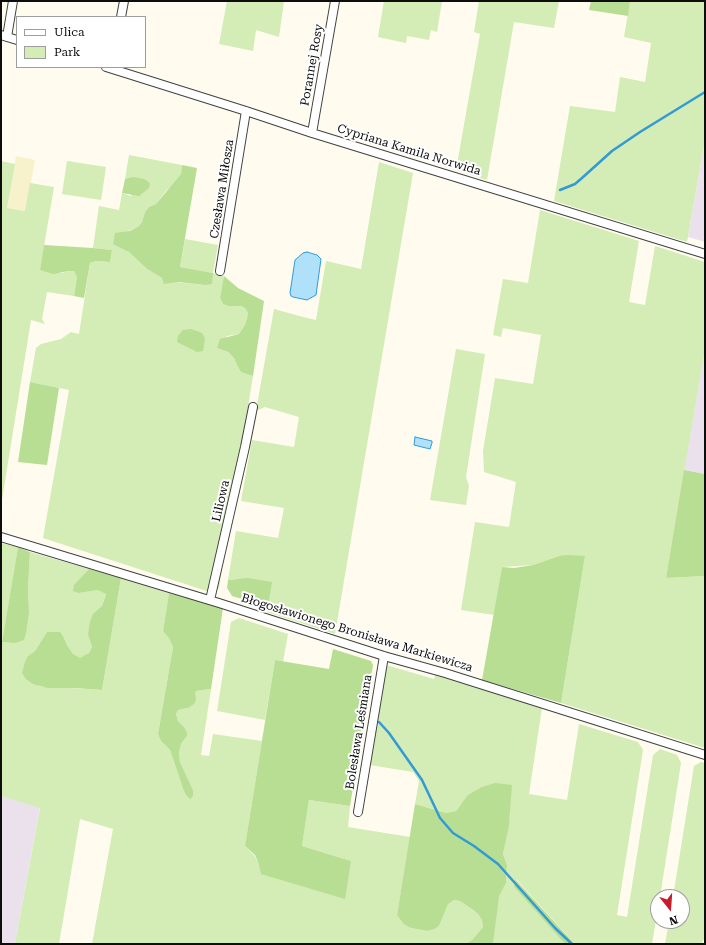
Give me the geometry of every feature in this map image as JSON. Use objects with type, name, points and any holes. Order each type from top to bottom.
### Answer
[{"type":"street","points":[[13,1],[4,36],[16,40]]},
{"type":"street","points":[[121,16],[124,1]]},
{"type":"street","name":"Porannej Rosy","points":[[312,133],[335,1]]},
{"type":"street","name":"Cypriana Kamila Norwida","points":[[110,68],[312,133],[705,254]]},
{"type":"street","name":"Czesława Miłosza","points":[[220,271],[246,111]]},
{"type":"street","name":"Liliowa","points":[[210,600],[253,407]]},
{"type":"street","name":"Błogosławionego Bronisława Markiewicza","points":[[1,537],[210,600],[384,656],[445,673],[705,755]]},
{"type":"street","name":"Bolesława Leśmiana","points":[[358,812],[384,656]]},
{"type":"shaded area","points":[[705,140],[705,242],[688,237]]},
{"type":"shaded area","points":[[16,156],[35,160],[26,211],[7,208]]},
{"type":"shaded area","points":[[705,349],[705,474],[684,470]]},
{"type":"shaded area","points":[[1,796],[40,807],[15,944],[1,944]]},
{"type":"green space","points":[[227,1],[284,1],[279,37],[256,30],[253,51],[219,44]]},
{"type":"green space","points":[[384,1],[442,1],[437,32],[431,30],[429,40],[407,36],[406,43],[378,37]]},
{"type":"green space","points":[[479,1],[559,1],[554,28],[514,22],[487,180],[456,170],[480,34],[474,32]]},
{"type":"green space","points":[[591,1],[630,1],[628,16],[589,10]]},
{"type":"green space","points":[[630,1],[705,1],[705,140],[687,242],[554,201],[570,106],[615,112],[620,77],[645,82],[651,43],[624,37]]},
{"type":"green space","points":[[129,155],[182,165],[181,174],[173,185],[166,191],[156,204],[149,207],[145,212],[139,226],[127,232],[123,248],[147,269],[162,278],[174,282],[205,285],[213,273],[224,276],[220,298],[223,304],[228,306],[241,306],[245,308],[248,313],[245,325],[239,334],[227,336],[217,348],[228,352],[234,358],[240,371],[253,376],[219,588],[213,593],[43,538],[69,390],[30,382],[36,348],[41,344],[61,339],[71,332],[79,334],[90,263],[96,261],[110,262],[112,250],[93,248],[99,206],[119,210],[122,193],[131,196],[139,178],[125,179]]},
{"type":"green space","points":[[1,161],[15,164],[7,208],[25,211],[30,183],[54,187],[40,270],[62,273],[74,271],[77,277],[74,296],[47,292],[42,319],[45,324],[31,320],[1,506]]},
{"type":"green space","points":[[67,161],[106,167],[101,200],[62,194]]},
{"type":"green space","points":[[379,162],[413,173],[335,634],[267,612],[271,582],[236,579],[228,580],[236,531],[278,538],[284,508],[241,501],[252,440],[294,447],[299,417],[265,407],[256,411],[274,309],[316,320],[326,261],[361,269]]},
{"type":"green space","points":[[182,165],[197,168],[180,267],[213,273],[212,284],[205,285],[178,282],[164,284],[162,278],[147,269],[129,252],[113,244],[115,233],[130,231],[139,226],[145,212],[149,207],[156,204],[181,174]]},
{"type":"green space","points":[[133,177],[144,179],[150,183],[149,188],[139,196],[122,193],[125,179]]},
{"type":"green space","points":[[540,210],[639,241],[629,302],[645,305],[655,246],[705,262],[705,349],[666,578],[705,576],[705,748],[561,703],[585,556],[559,556],[533,565],[502,567],[494,615],[461,610],[475,522],[509,527],[516,482],[484,472],[483,451],[495,378],[533,384],[541,335],[503,328],[501,337],[493,335],[503,279],[528,283]]},
{"type":"green space","points":[[185,239],[218,245],[213,273],[180,267]]},
{"type":"green space","points":[[44,245],[112,250],[110,262],[96,261],[90,263],[84,298],[74,296],[77,277],[74,271],[53,274],[40,270]]},
{"type":"green space","points":[[224,276],[238,288],[264,301],[253,376],[240,371],[234,358],[228,352],[217,348],[220,339],[239,334],[245,325],[248,313],[245,308],[241,306],[228,306],[223,304],[220,298]]},
{"type":"green space","points":[[191,329],[202,333],[205,339],[203,351],[197,352],[177,342],[178,336],[183,330]]},
{"type":"green space","points":[[456,349],[485,354],[466,477],[469,486],[466,505],[430,500]]},
{"type":"green space","points":[[30,382],[59,388],[47,465],[18,462]]},
{"type":"green space","points":[[684,470],[705,474],[705,576],[666,578]]},
{"type":"green space","points":[[1,543],[18,547],[2,642],[14,643],[29,612],[28,589],[30,552],[89,569],[82,577],[79,593],[98,590],[106,593],[102,606],[88,635],[92,647],[89,653],[80,659],[73,654],[64,638],[47,632],[35,651],[28,656],[39,686],[102,690],[121,578],[169,593],[163,631],[169,637],[173,647],[158,734],[161,741],[170,750],[181,782],[193,790],[180,762],[179,752],[181,744],[187,736],[187,732],[178,721],[176,714],[178,710],[188,708],[196,691],[211,689],[201,755],[209,756],[213,734],[262,741],[245,846],[254,855],[258,862],[261,874],[351,861],[302,846],[309,800],[350,806],[348,827],[410,837],[397,915],[411,928],[427,931],[439,926],[448,903],[454,900],[460,901],[478,914],[482,920],[483,927],[472,940],[465,944],[92,944],[113,829],[80,819],[59,944],[15,944],[40,808],[1,796]]},
{"type":"green space","points":[[18,547],[30,552],[28,589],[29,612],[26,633],[24,640],[14,643],[2,642]]},
{"type":"green space","points":[[559,556],[585,556],[561,703],[482,680],[502,567],[514,568],[533,565]]},
{"type":"green space","points":[[89,569],[121,578],[102,690],[48,688],[33,684],[26,679],[22,673],[28,656],[35,651],[47,632],[60,632],[73,654],[80,658],[89,653],[92,647],[88,635],[90,622],[93,614],[102,606],[106,594],[98,590],[79,593],[73,591],[74,585]]},
{"type":"green space","points":[[248,578],[272,582],[268,607],[232,596],[227,588],[228,580]]},
{"type":"green space","points":[[169,593],[223,608],[211,689],[196,691],[195,703],[188,708],[178,710],[176,714],[178,721],[187,732],[187,736],[181,744],[179,752],[180,762],[193,790],[193,796],[190,799],[184,791],[170,750],[161,741],[158,734],[173,647],[169,638],[163,631]]},
{"type":"green space","points":[[239,618],[288,634],[283,662],[275,660],[265,720],[217,711],[231,622]]},
{"type":"green space","points":[[333,649],[371,661],[373,665],[350,806],[309,800],[302,846],[351,861],[345,899],[261,874],[255,855],[245,846],[275,660],[329,669]]},
{"type":"green space","points":[[386,665],[434,679],[435,675],[542,708],[529,794],[567,800],[579,724],[638,742],[643,750],[617,915],[627,917],[653,755],[660,749],[677,755],[681,763],[661,889],[650,889],[650,929],[654,929],[652,944],[575,944],[516,879],[514,887],[565,944],[493,944],[498,896],[506,883],[507,865],[503,854],[510,813],[461,804],[456,811],[446,813],[415,804],[419,781],[413,772],[370,765]]},
{"type":"green space","points":[[701,762],[705,763],[705,940],[703,940],[702,944],[665,944],[668,929],[690,929],[690,889],[674,889],[694,766]]},
{"type":"green space","points":[[495,783],[512,785],[509,825],[503,854],[507,865],[506,883],[499,896],[493,944],[465,944],[472,940],[483,927],[482,920],[478,914],[460,901],[454,900],[448,904],[439,926],[434,929],[427,931],[411,928],[404,924],[397,915],[415,804],[446,813],[456,811],[468,795],[482,787]]},
{"type":"green space","points":[[515,879],[575,944],[565,944],[514,887]]},
{"type":"water","points":[[307,252],[317,255],[321,259],[316,295],[307,300],[293,297],[290,293],[295,260],[303,253]]},
{"type":"water","points":[[415,437],[432,441],[430,449],[414,445]]},
{"type":"waterway","points":[[560,190],[575,184],[612,151],[705,92]]},
{"type":"waterway","points":[[379,722],[389,733],[422,780],[440,818],[453,833],[474,846],[498,864],[555,928],[572,944]]}]
